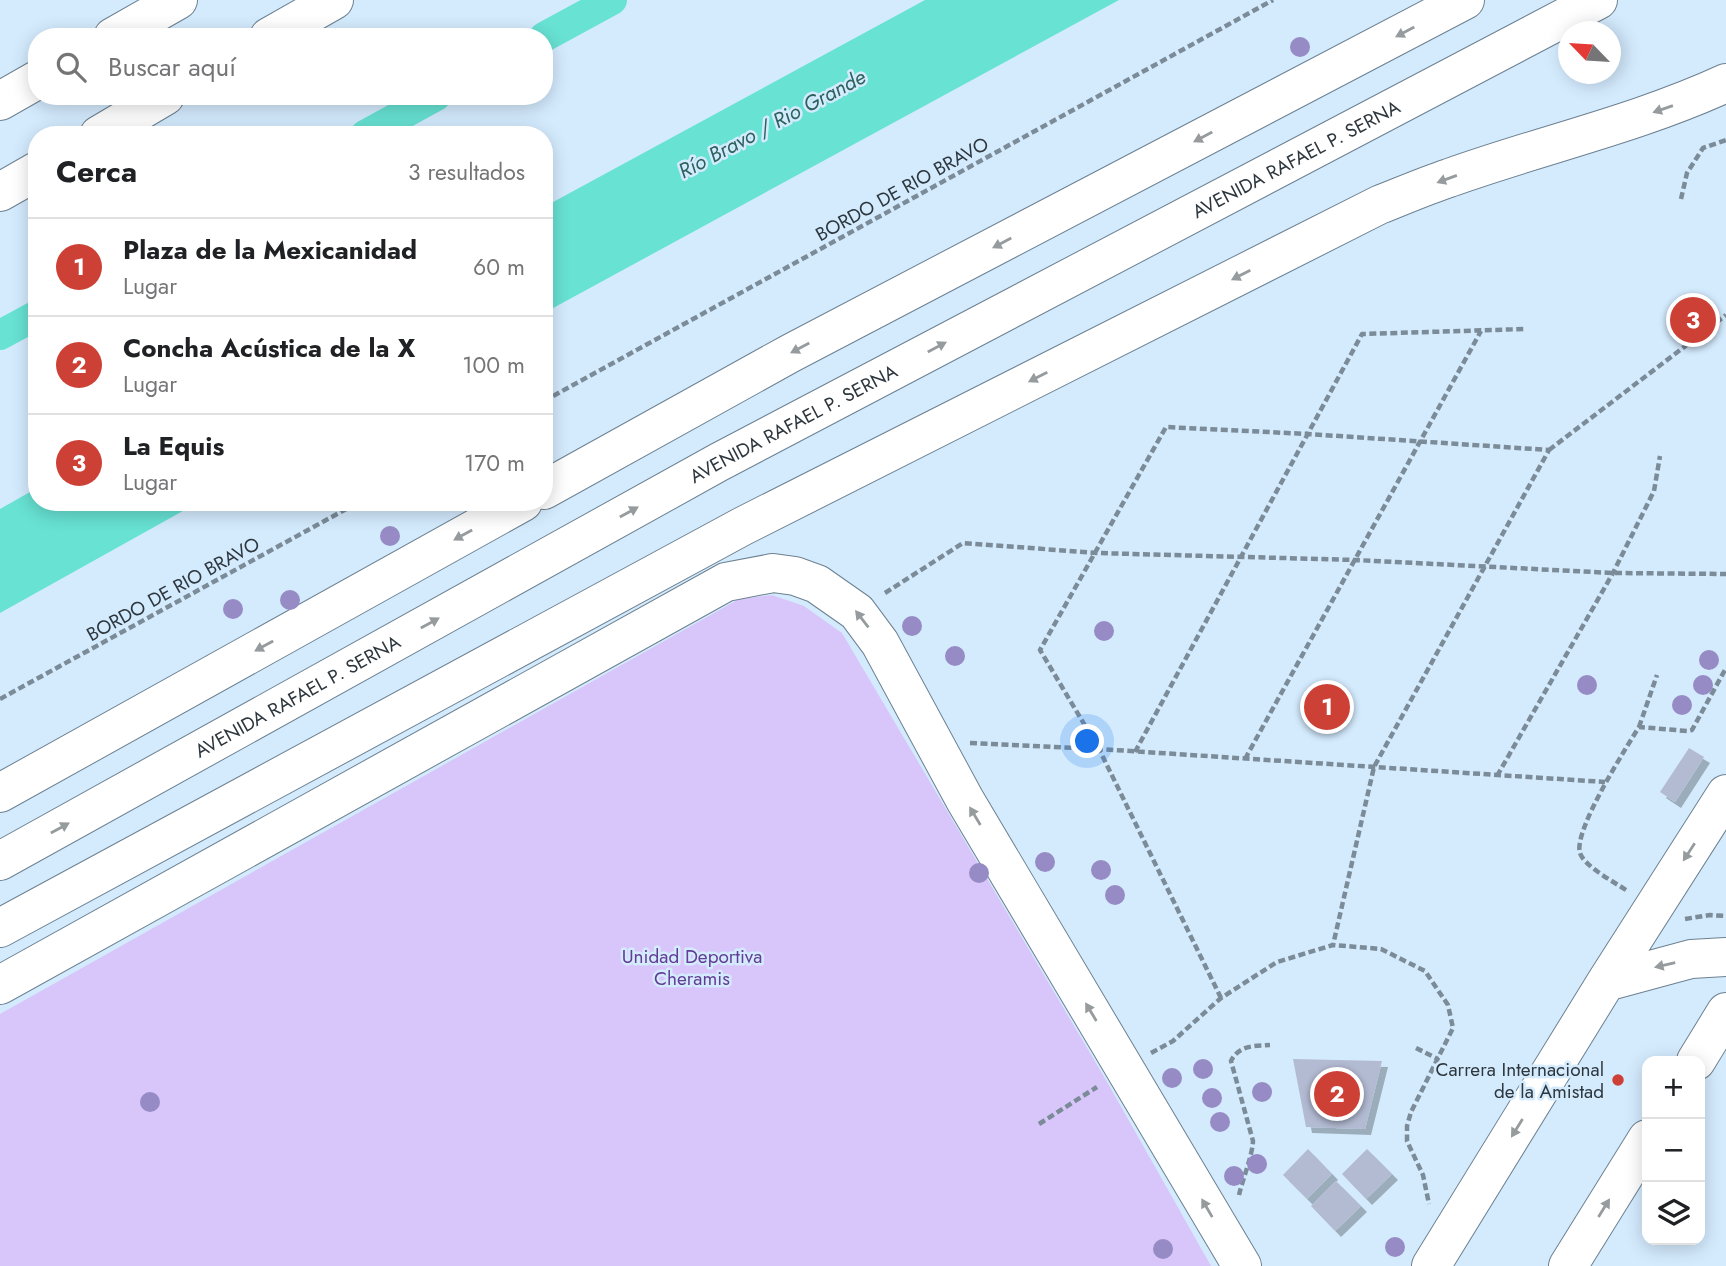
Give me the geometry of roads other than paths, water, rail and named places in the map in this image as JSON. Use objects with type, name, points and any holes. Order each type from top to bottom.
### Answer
[{"type":"main road","points":[[129,28],[178,0]]},
{"type":"main road","points":[[285,28],[334,0]]},
{"type":"main road","points":[[553,485],[791,353],[1465,0]]},
{"type":"main road","name":"AVENIDA RAFAEL P. SERNA","points":[[0,862],[719,462],[1598,0]]},
{"type":"main road","points":[[0,929],[743,526],[1379,205],[1449,178],[1678,103],[1726,83]]},
{"type":"main road","points":[[0,101],[28,85]]},
{"type":"main road","points":[[114,126],[150,105]]},
{"type":"main road","points":[[0,192],[28,176]]},
{"type":"main road","points":[[0,793],[507,511]]},
{"type":"main road","points":[[0,985],[726,582],[774,573],[795,576],[817,584],[857,612],[880,643],[942,757],[1242,1266]]},
{"type":"main road","points":[[1431,1266],[1606,982],[1726,794]]},
{"type":"main road","points":[[1606,982],[1691,959],[1726,957]]},
{"type":"main road","points":[[1699,1056],[1726,1013]]},
{"type":"main road","points":[[1568,1266],[1642,1147]]},
{"type":"water","name":"Río Bravo / Rio Grande","points":[[925,0],[1119,0],[553,308],[553,202]]},
{"type":"water","points":[[28,493],[28,511],[183,511],[0,613],[0,509]]},
{"type":"waterway","points":[[553,32],[612,0]]},
{"type":"waterway","points":[[381,126],[420,105]]},
{"type":"waterway","points":[[0,335],[28,320]]},
{"type":"place","name":"La Equis","points":[[1693,320]]},
{"type":"place","name":"Plaza de la Mexicanidad","points":[[1327,707]]},
{"type":"place","name":"Carrera Internacional de la Amistad","points":[[1618,1080]]},
{"type":"place","name":"Concha Acústica de la X","points":[[1337,1094]]},
{"type":"park label","name":"Unidad Deportiva Cheramis","points":[[692,967]]}]
